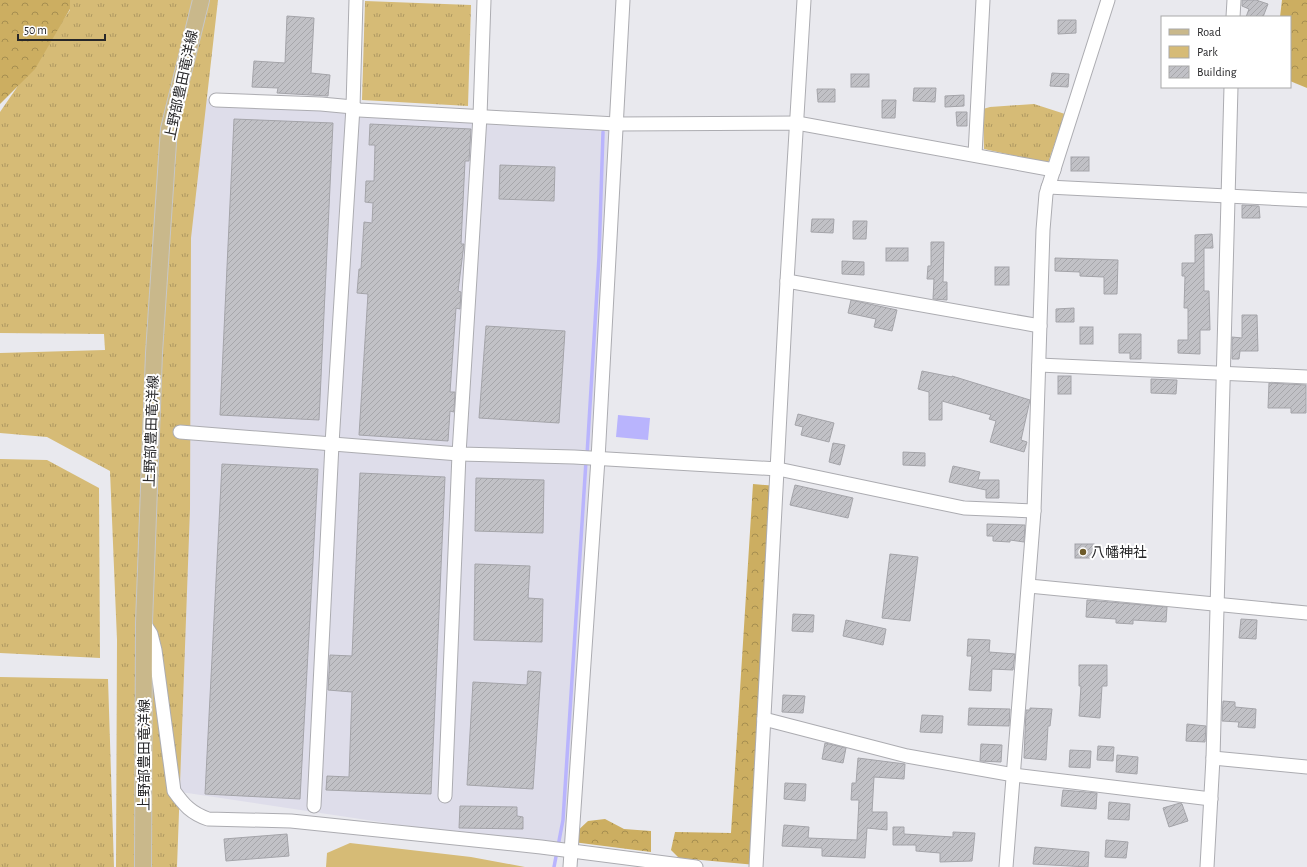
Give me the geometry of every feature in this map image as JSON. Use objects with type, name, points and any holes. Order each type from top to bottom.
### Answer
[{"type":"main road","name":"上野部豊田竜洋線","points":[[143,867],[144,623],[154,353],[169,129],[201,0]]},
{"type":"street","points":[[314,806],[332,444],[353,107],[356,0]]},
{"type":"street","points":[[445,796],[459,454],[480,116],[484,0]]},
{"type":"street","points":[[570,867],[569,851],[596,459],[614,124],[624,0]]},
{"type":"street","points":[[756,867],[787,281],[804,0]]},
{"type":"street","points":[[975,155],[983,0]]},
{"type":"street","points":[[1006,867],[1034,511],[1043,230],[1048,187],[1108,0]]},
{"type":"street","points":[[1233,16],[1234,0]]},
{"type":"street","points":[[1207,867],[1213,758],[1231,88]]},
{"type":"street","points":[[216,100],[353,107],[360,110],[614,124],[797,123],[1054,170]]},
{"type":"street","points":[[1048,187],[1307,200]]},
{"type":"street","points":[[787,281],[1040,326]]},
{"type":"street","points":[[1039,364],[1307,377]]},
{"type":"street","points":[[180,432],[459,454],[574,457],[778,469],[964,508],[1034,511]]},
{"type":"street","points":[[1029,586],[1307,613]]},
{"type":"street","points":[[144,623],[151,634],[155,650],[174,791],[185,807],[196,814],[208,819],[291,821],[569,851],[696,867]]},
{"type":"street","points":[[764,719],[907,756],[1014,775],[1211,799]]},
{"type":"street","points":[[1213,758],[1307,768]]},
{"type":"shaded area","points":[[178,94],[216,100],[612,124],[610,244],[566,850],[174,791]]},
{"type":"shaded area","points":[[618,415],[650,418],[648,440],[616,437]]},
{"type":"green space","points":[[0,0],[70,0],[70,9],[35,69],[0,104]]},
{"type":"green space","points":[[70,0],[218,0],[191,238],[190,509],[177,867],[116,867],[117,640],[110,471],[47,437],[0,433],[0,353],[105,350],[104,334],[0,333],[0,112],[70,10]]},
{"type":"green space","points":[[1282,0],[1307,0],[1307,88],[1291,81],[1291,16],[1280,16]]},
{"type":"green space","points":[[365,1],[471,5],[468,106],[362,100]]},
{"type":"green space","points":[[1034,104],[1065,114],[1048,163],[984,149],[983,109],[990,107]]},
{"type":"green space","points":[[0,459],[47,460],[99,488],[100,658],[0,653]]},
{"type":"green space","points":[[753,484],[777,486],[756,865],[679,858],[671,850],[675,832],[731,833]]},
{"type":"green space","points":[[0,677],[108,679],[114,867],[0,867]]},
{"type":"green space","points":[[605,819],[624,829],[651,831],[651,852],[573,842],[573,835],[588,821]]},
{"type":"green space","points":[[350,843],[471,857],[525,867],[326,867],[327,853]]},
{"type":"building","points":[[1242,0],[1256,0],[1268,4],[1263,16],[1246,16],[1249,9],[1242,6]]},
{"type":"building","points":[[287,16],[314,18],[311,73],[330,75],[328,96],[277,93],[278,88],[252,87],[254,61],[285,63]]},
{"type":"building","points":[[1058,20],[1076,20],[1076,33],[1058,34]]},
{"type":"building","points":[[1052,73],[1069,74],[1068,87],[1050,86]]},
{"type":"building","points":[[851,74],[869,74],[869,87],[851,87]]},
{"type":"building","points":[[914,88],[936,88],[935,102],[913,101]]},
{"type":"building","points":[[817,89],[835,89],[835,102],[818,102]]},
{"type":"building","points":[[964,95],[964,106],[945,107],[945,96]]},
{"type":"building","points":[[882,100],[896,100],[895,118],[882,118]]},
{"type":"building","points":[[956,112],[967,112],[967,126],[957,126]]},
{"type":"building","points":[[234,119],[333,123],[319,420],[220,415]]},
{"type":"building","points":[[370,124],[471,129],[469,161],[465,161],[461,244],[464,244],[458,291],[461,292],[460,309],[456,308],[450,392],[455,392],[454,412],[450,411],[448,441],[359,435],[368,294],[357,293],[359,269],[361,269],[364,222],[372,223],[373,203],[365,202],[366,181],[374,181],[375,145],[369,145]]},
{"type":"building","points":[[1071,157],[1089,157],[1089,171],[1071,171]]},
{"type":"building","points":[[500,165],[555,167],[554,201],[499,199]]},
{"type":"building","points":[[1242,205],[1259,206],[1260,218],[1242,218]]},
{"type":"building","points":[[812,219],[834,219],[833,233],[811,232]]},
{"type":"building","points":[[853,221],[867,221],[866,239],[853,239]]},
{"type":"building","points":[[1212,234],[1213,248],[1204,248],[1204,291],[1209,291],[1210,330],[1200,330],[1200,354],[1178,353],[1178,340],[1188,340],[1188,308],[1184,308],[1185,276],[1182,276],[1182,263],[1195,263],[1195,235]]},
{"type":"building","points":[[931,242],[944,242],[943,282],[947,282],[947,300],[933,299],[934,279],[927,279],[928,266],[931,266]]},
{"type":"building","points":[[886,248],[908,248],[908,261],[886,261]]},
{"type":"building","points":[[1055,258],[1118,260],[1117,294],[1104,294],[1104,277],[1080,276],[1080,272],[1055,271]]},
{"type":"building","points":[[842,261],[864,262],[864,275],[842,274]]},
{"type":"building","points":[[995,267],[1009,267],[1009,285],[995,285]]},
{"type":"building","points":[[851,300],[897,310],[892,331],[874,327],[876,319],[848,313]]},
{"type":"building","points":[[1074,308],[1074,322],[1056,322],[1056,309]]},
{"type":"building","points":[[1242,315],[1257,315],[1258,351],[1240,351],[1239,359],[1232,359],[1232,337],[1242,338]]},
{"type":"building","points":[[486,326],[565,331],[559,423],[479,418]]},
{"type":"building","points":[[1080,327],[1093,327],[1093,344],[1080,344]]},
{"type":"building","points":[[1119,334],[1141,334],[1141,359],[1130,359],[1130,353],[1119,353]]},
{"type":"building","points":[[922,371],[952,376],[1030,400],[1021,440],[1027,442],[1024,452],[990,442],[996,421],[989,419],[991,415],[942,401],[942,420],[929,420],[929,392],[918,389]]},
{"type":"building","points":[[1058,376],[1071,376],[1071,394],[1058,394]]},
{"type":"building","points":[[1151,379],[1177,380],[1176,394],[1151,393]]},
{"type":"building","points":[[1269,383],[1306,385],[1306,413],[1291,413],[1291,408],[1268,408]]},
{"type":"building","points":[[798,414],[834,423],[829,442],[801,435],[803,427],[795,425]]},
{"type":"building","points":[[833,443],[845,445],[840,465],[829,462]]},
{"type":"building","points":[[903,452],[925,453],[925,466],[903,465]]},
{"type":"building","points":[[222,464],[318,469],[300,799],[205,794]]},
{"type":"building","points":[[953,466],[980,472],[978,480],[999,480],[999,498],[986,498],[986,490],[949,482]]},
{"type":"building","points":[[360,473],[445,477],[431,794],[326,790],[327,776],[349,777],[352,692],[328,690],[330,655],[352,656]]},
{"type":"building","points":[[476,478],[544,480],[543,533],[475,531]]},
{"type":"building","points":[[795,485],[853,498],[848,518],[790,505]]},
{"type":"building","points":[[987,524],[1025,525],[1024,542],[1010,540],[1010,542],[993,541],[993,536],[987,536]]},
{"type":"building","points":[[1075,544],[1094,544],[1094,558],[1075,558]]},
{"type":"building","points":[[890,554],[918,557],[910,621],[882,618]]},
{"type":"building","points":[[475,564],[530,566],[528,598],[543,599],[542,642],[474,640]]},
{"type":"building","points":[[1087,600],[1167,607],[1166,622],[1133,620],[1133,624],[1116,623],[1116,619],[1086,617]]},
{"type":"building","points":[[793,614],[814,615],[813,632],[792,631]]},
{"type":"building","points":[[1241,619],[1257,620],[1256,639],[1239,638]]},
{"type":"building","points":[[846,620],[886,629],[883,645],[843,636]]},
{"type":"building","points":[[968,639],[990,640],[989,652],[1015,654],[1013,670],[992,669],[991,691],[969,690],[972,656],[967,656]]},
{"type":"building","points":[[1079,665],[1107,665],[1107,686],[1102,686],[1100,718],[1079,716],[1081,686],[1079,686]]},
{"type":"building","points":[[528,671],[541,672],[533,789],[467,785],[473,682],[527,685]]},
{"type":"building","points":[[783,695],[805,696],[803,713],[782,712]]},
{"type":"building","points":[[1223,701],[1235,702],[1235,707],[1256,709],[1255,728],[1238,727],[1239,722],[1222,721]]},
{"type":"building","points":[[969,708],[1010,709],[1009,726],[968,725]]},
{"type":"building","points":[[1030,708],[1052,709],[1050,726],[1048,726],[1046,760],[1024,758],[1026,710],[1030,710]]},
{"type":"building","points":[[922,715],[943,716],[942,733],[920,732]]},
{"type":"building","points":[[1187,724],[1206,726],[1205,742],[1186,741]]},
{"type":"building","points":[[825,743],[846,748],[843,763],[822,759]]},
{"type":"building","points":[[981,744],[1002,745],[1001,762],[980,761]]},
{"type":"building","points":[[1098,746],[1114,747],[1113,761],[1097,760]]},
{"type":"building","points":[[1070,750],[1091,751],[1090,768],[1069,767]]},
{"type":"building","points":[[1117,755],[1138,757],[1137,774],[1116,772]]},
{"type":"building","points":[[858,758],[905,764],[904,779],[874,777],[872,812],[887,812],[887,830],[867,828],[865,858],[822,856],[822,848],[782,846],[784,825],[809,827],[808,838],[857,840],[859,800],[851,800],[852,783],[856,783]]},
{"type":"building","points":[[785,783],[806,784],[805,801],[784,799]]},
{"type":"building","points":[[1063,790],[1097,793],[1096,809],[1061,806]]},
{"type":"building","points":[[1109,802],[1130,804],[1129,820],[1108,819]]},
{"type":"building","points":[[1180,803],[1182,804],[1188,821],[1169,827],[1163,808]]},
{"type":"building","points":[[460,806],[517,807],[517,816],[523,817],[523,829],[459,828]]},
{"type":"building","points":[[893,827],[904,827],[904,834],[953,837],[953,832],[975,833],[972,861],[940,862],[940,853],[916,851],[916,845],[893,845]]},
{"type":"building","points":[[287,834],[289,856],[226,861],[224,839]]},
{"type":"building","points":[[1106,840],[1128,842],[1126,858],[1105,857]]},
{"type":"building","points":[[1035,847],[1089,852],[1088,867],[1033,864]]},
{"type":"waterway","points":[[587,455],[599,257],[603,132]]},
{"type":"waterway","points":[[554,867],[563,820],[586,461]]},
{"type":"place","name":"八幡神社","points":[[1083,552]]}]
